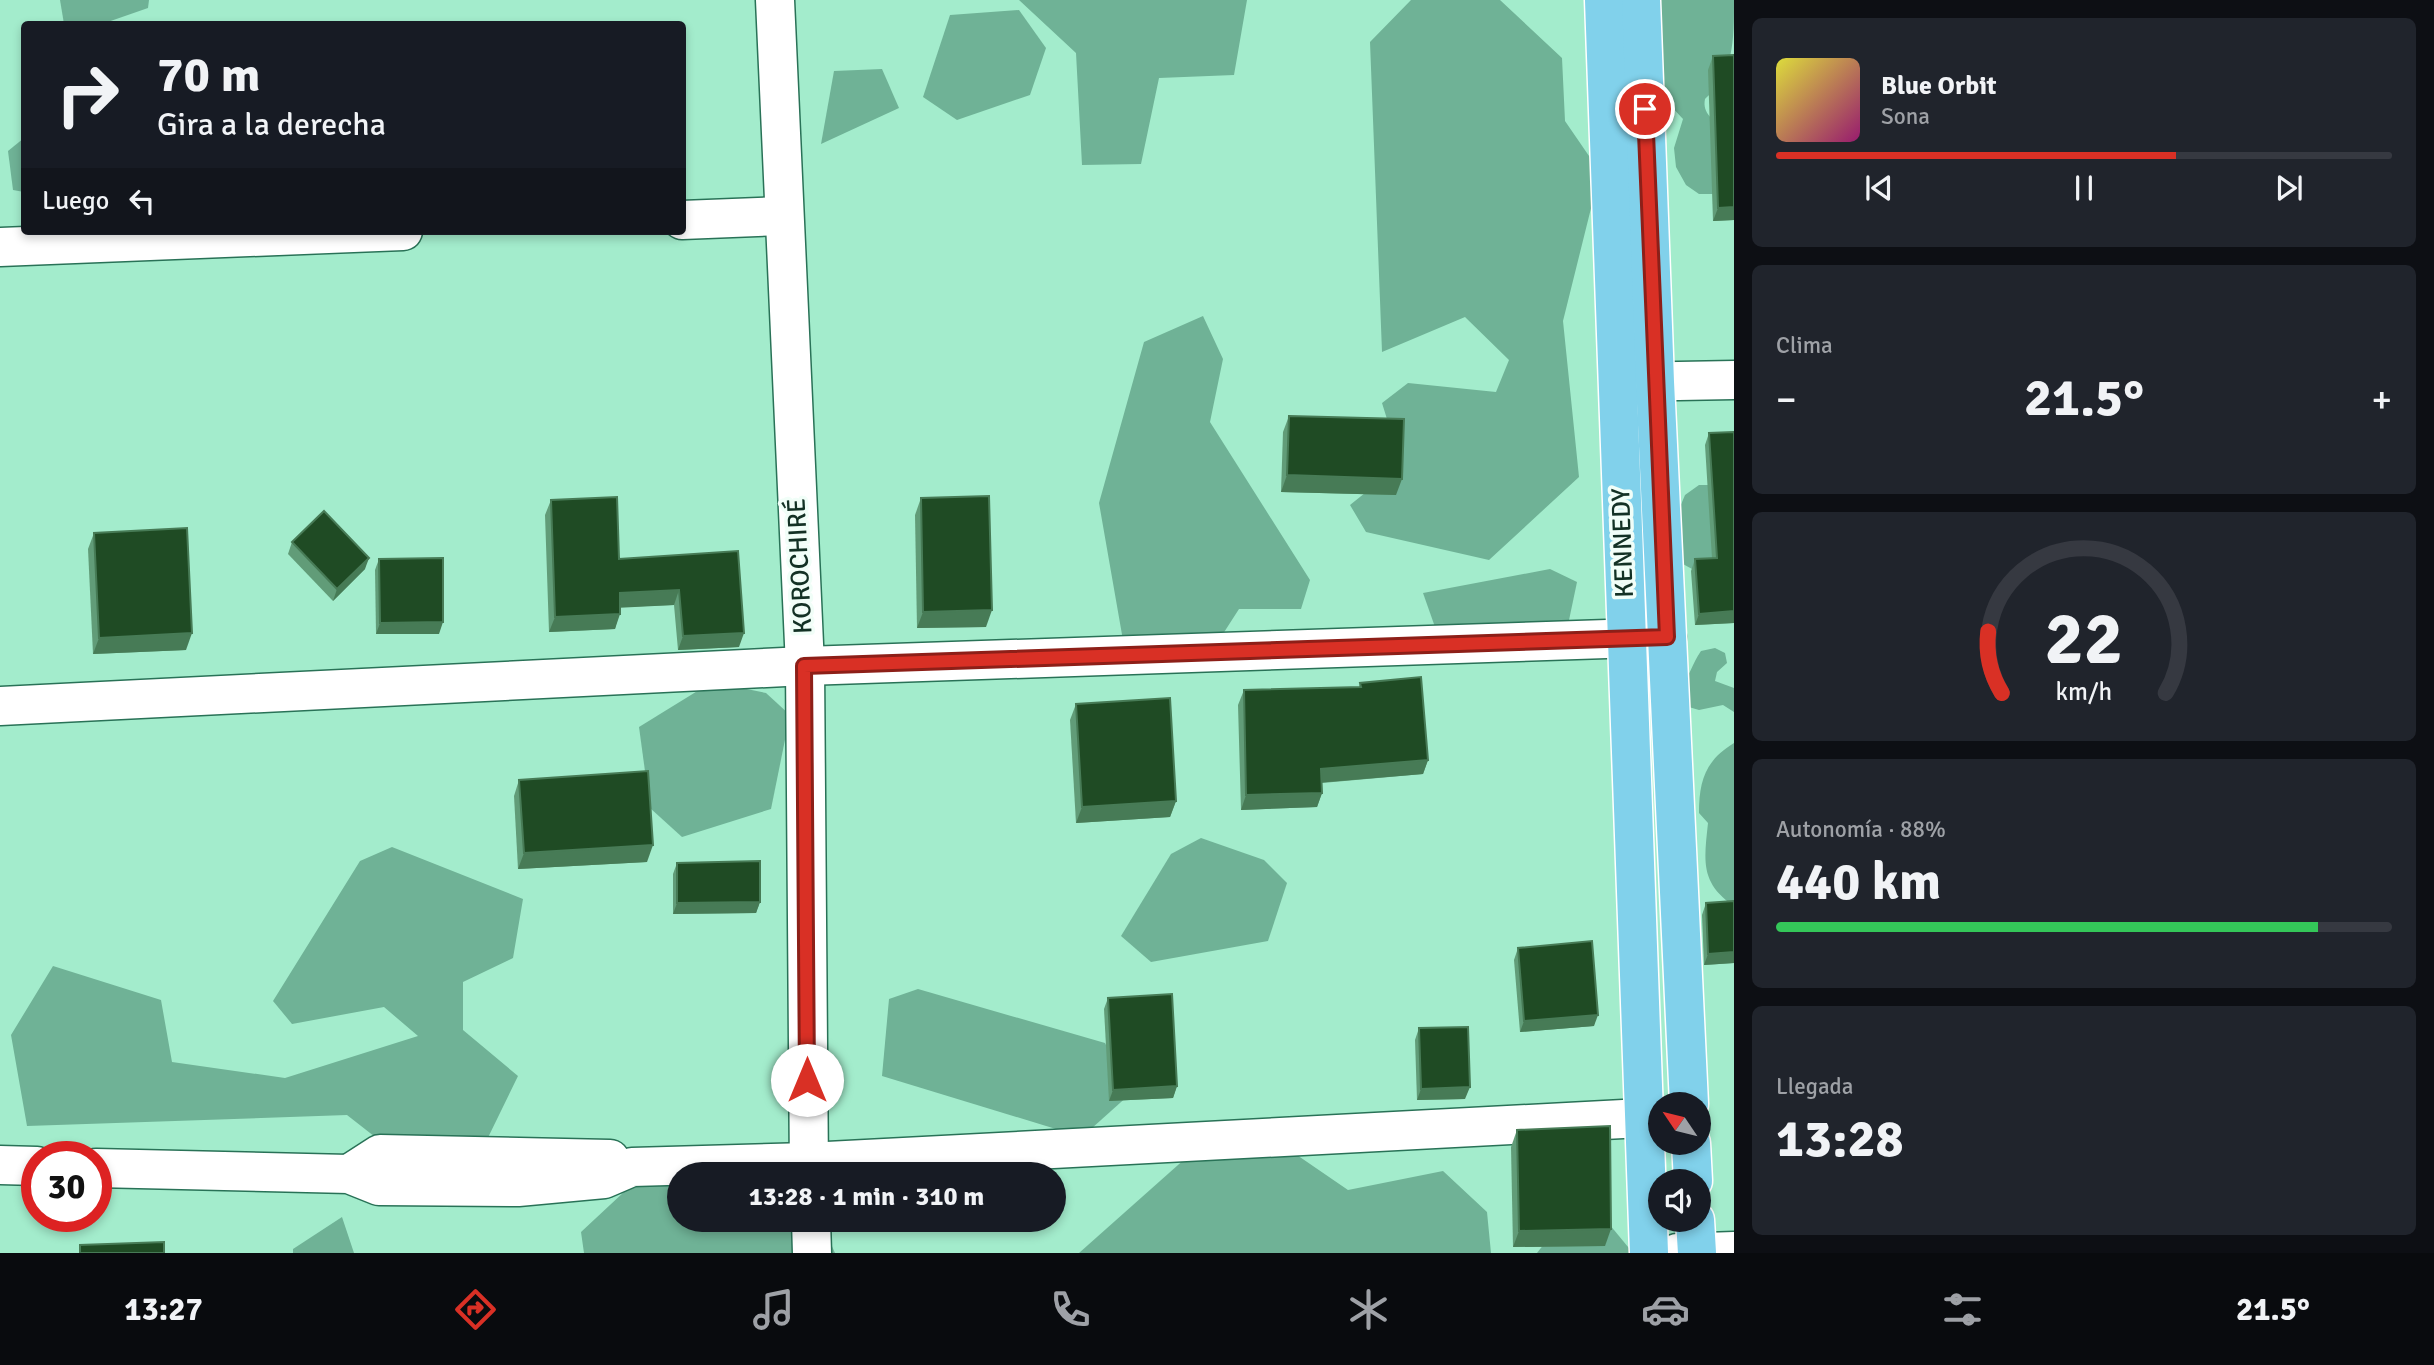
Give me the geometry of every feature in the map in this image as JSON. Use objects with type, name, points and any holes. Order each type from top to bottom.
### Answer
[{"type":"main road","name":"KENNEDY","points":[[1604,0],[1626,638],[1651,1092]]},
{"type":"main road","name":"KENNEDY","points":[[1641,0],[1655,382],[1688,1092]]},
{"type":"main road","name":"KENNEDY","points":[[1649,1253],[1651,1155]]},
{"type":"main road","points":[[1696,1232],[1697,1253]]},
{"type":"street","name":"KOROCHIRÉ","points":[[775,0],[782,216],[804,666],[808,1162]]},
{"type":"street","points":[[686,220],[782,216]]},
{"type":"street","points":[[0,247],[302,235]]},
{"type":"street","points":[[1617,382],[1734,380]]},
{"type":"street","points":[[0,706],[804,666],[1667,637]]},
{"type":"street","points":[[907,1162],[1648,1117]]},
{"type":"street","points":[[112,1168],[349,1174],[380,1154],[605,1156],[632,1167],[667,1167]]},
{"type":"street","points":[[0,1165],[21,1166]]},
{"type":"street","points":[[811,1232],[812,1253]]},
{"type":"street","points":[[1677,1253],[1734,1251]]},
{"type":"green space","points":[[60,0],[149,0],[148,8],[111,21],[64,21]]},
{"type":"green space","points":[[1019,0],[1247,0],[1234,75],[1159,78],[1141,164],[1082,165],[1076,53]]},
{"type":"green space","points":[[1411,0],[1500,0],[1562,58],[1565,121],[1600,172],[1563,321],[1579,477],[1489,560],[1366,532],[1350,505],[1401,464],[1382,403],[1408,383],[1496,392],[1509,360],[1465,317],[1382,352],[1370,42]]},
{"type":"green space","points":[[1647,0],[1734,0],[1734,29],[1727,67],[1715,89],[1705,99],[1705,109],[1724,128],[1720,194],[1699,194],[1686,185],[1676,167],[1674,148],[1683,119],[1654,88]]},
{"type":"green space","points":[[1019,10],[1046,48],[1030,95],[957,120],[923,97],[950,15]]},
{"type":"green space","points":[[882,69],[899,108],[821,144],[834,71]]},
{"type":"green space","points":[[21,140],[21,191],[13,190],[8,151]]},
{"type":"green space","points":[[1203,316],[1223,359],[1210,422],[1310,580],[1301,609],[1239,609],[1201,668],[1124,646],[1099,503],[1144,342]]},
{"type":"green space","points":[[1699,485],[1715,485],[1734,574],[1705,576],[1681,563],[1680,507],[1685,495]]},
{"type":"green space","points":[[1550,569],[1577,582],[1564,644],[1501,662],[1441,644],[1423,593]]},
{"type":"green space","points":[[1715,648],[1725,653],[1727,663],[1717,672],[1715,681],[1734,688],[1734,712],[1723,705],[1699,710],[1682,705],[1679,689],[1698,656],[1701,651]]},
{"type":"green space","points":[[712,682],[766,693],[790,715],[771,809],[682,837],[650,808],[639,727]]},
{"type":"green space","points":[[1734,743],[1734,906],[1715,889],[1710,880],[1706,860],[1708,823],[1699,813],[1706,772],[1717,756]]},
{"type":"green space","points":[[1201,838],[1264,860],[1287,883],[1268,941],[1151,962],[1121,936],[1171,854]]},
{"type":"green space","points":[[392,847],[523,899],[513,958],[463,982],[463,1030],[518,1076],[457,1201],[347,1115],[27,1126],[11,1035],[53,966],[161,1000],[172,1062],[285,1078],[418,1036],[384,1007],[292,1024],[273,1001],[360,861]]},
{"type":"green space","points":[[918,989],[1105,1043],[1130,1094],[1082,1137],[882,1076],[889,999]]},
{"type":"green space","points":[[1196,1149],[1294,1153],[1348,1190],[1443,1171],[1487,1212],[1491,1253],[1079,1253]]},
{"type":"green space","points":[[654,1164],[667,1169],[667,1232],[825,1232],[835,1253],[584,1253],[581,1232]]},
{"type":"green space","points":[[1569,1212],[1600,1213],[1633,1253],[1537,1253]]},
{"type":"green space","points":[[342,1217],[354,1253],[293,1253],[293,1249]]},
{"type":"building","points":[[1734,55],[1734,207],[1718,208],[1713,56]]},
{"type":"building","points":[[1289,416],[1404,419],[1402,479],[1287,475]]},
{"type":"building","points":[[1734,432],[1734,611],[1699,614],[1695,559],[1717,558],[1709,433]]},
{"type":"building","points":[[989,496],[992,610],[923,612],[921,498]]},
{"type":"building","points":[[617,497],[619,559],[738,551],[744,633],[683,636],[679,590],[620,593],[620,614],[555,617],[551,500]]},
{"type":"building","points":[[324,511],[369,558],[337,589],[292,542]]},
{"type":"building","points":[[187,528],[192,633],[99,638],[94,533]]},
{"type":"building","points":[[443,558],[443,622],[380,623],[379,559]]},
{"type":"building","points":[[1421,677],[1428,760],[1321,769],[1322,793],[1246,795],[1244,690],[1361,687],[1360,683]]},
{"type":"building","points":[[1170,698],[1176,801],[1082,807],[1076,704]]},
{"type":"building","points":[[648,771],[653,845],[524,853],[519,780]]},
{"type":"building","points":[[760,861],[760,902],[677,903],[677,863]]},
{"type":"building","points":[[1734,901],[1734,952],[1708,954],[1706,903]]},
{"type":"building","points":[[1592,941],[1598,1015],[1524,1021],[1518,948]]},
{"type":"building","points":[[1172,994],[1177,1086],[1113,1090],[1108,998]]},
{"type":"building","points":[[1468,1027],[1470,1087],[1421,1089],[1419,1028]]},
{"type":"building","points":[[1610,1126],[1611,1229],[1519,1231],[1517,1130]]},
{"type":"building","points":[[164,1242],[164,1253],[80,1253],[80,1245]]},
{"type":"route","points":[[807,1080],[804,666],[1667,637],[1645,109]]}]
